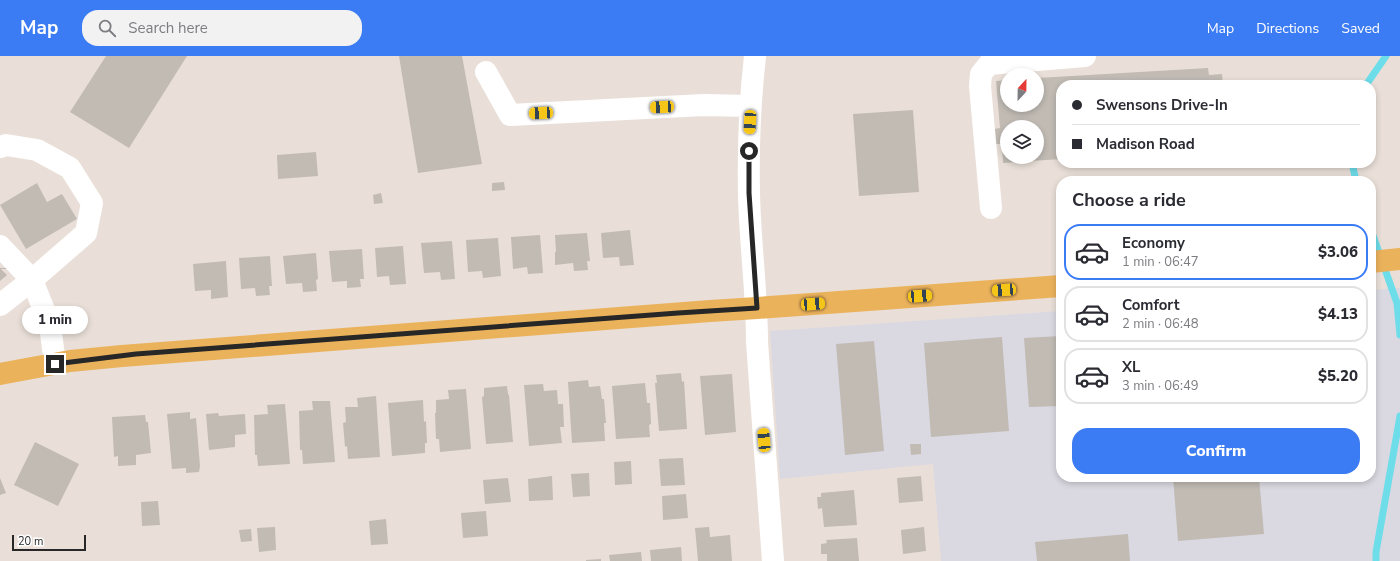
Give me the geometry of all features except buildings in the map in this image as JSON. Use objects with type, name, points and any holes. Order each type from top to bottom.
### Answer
[{"type":"main road","points":[[1376,261],[1400,259]]},
{"type":"main road","points":[[0,374],[55,364],[122,356],[1056,286]]},
{"type":"street","points":[[755,56],[750,106],[749,193],[757,308],[757,342],[773,561]]},
{"type":"street","points":[[991,208],[980,86],[981,74],[989,64],[1085,56]]},
{"type":"street","points":[[486,72],[510,115],[704,105],[750,106]]},
{"type":"street","points":[[0,147],[6,145],[37,150],[70,168],[92,203],[86,233],[32,280],[0,305]]},
{"type":"street","points":[[4,257],[32,280],[50,325],[55,364]]},
{"type":"shaded area","points":[[1400,288],[1400,561],[941,561],[933,464],[780,479],[770,331],[1056,311],[1056,482],[1376,482],[1376,290]]},
{"type":"waterway","points":[[1369,80],[1386,56]]},
{"type":"waterway","points":[[1353,168],[1355,176]]},
{"type":"waterway","points":[[1376,244],[1397,303],[1400,335]]},
{"type":"waterway","points":[[1376,561],[1376,552],[1400,416]]},
{"type":"route","points":[[55,364],[109,357],[192,350],[757,308],[749,193],[749,151]]}]
